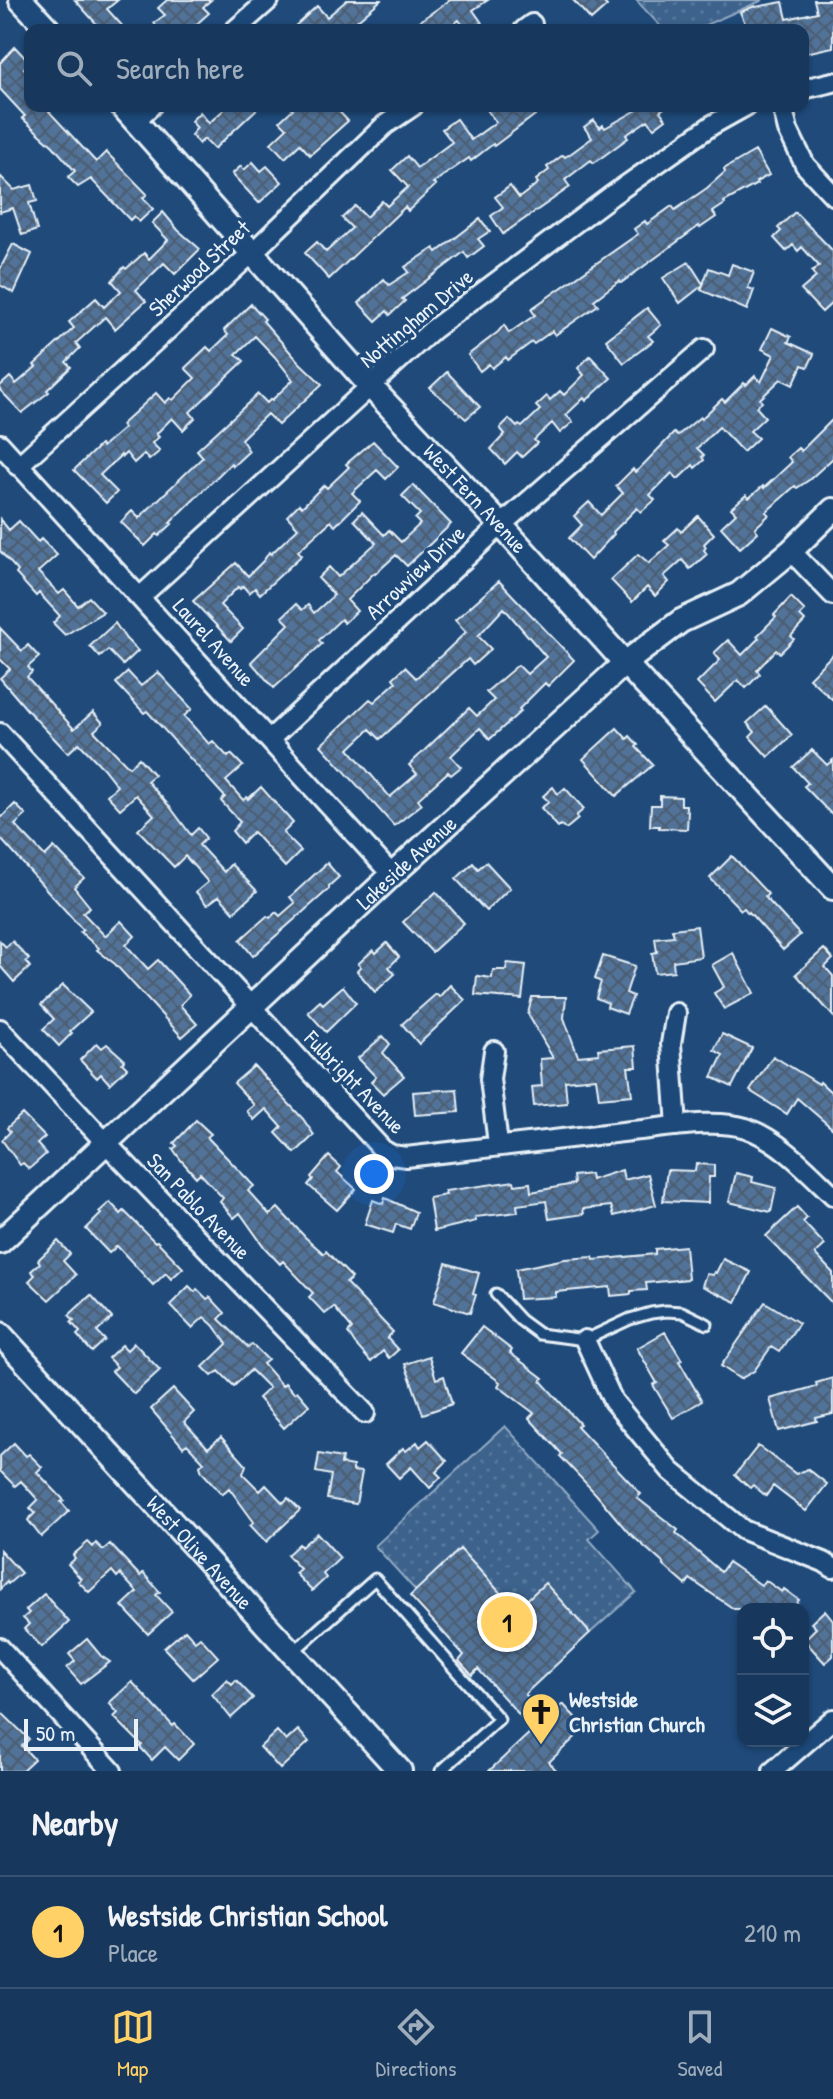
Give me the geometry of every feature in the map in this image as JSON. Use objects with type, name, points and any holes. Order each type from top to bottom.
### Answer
[{"type":"street","points":[[21,0],[43,24]]},
{"type":"street","points":[[242,24],[269,0]]},
{"type":"street","points":[[809,88],[833,82]]},
{"type":"street","name":"West Fern Avenue","points":[[138,112],[253,252],[371,387],[833,888]]},
{"type":"street","name":"Sherwood Street","points":[[18,466],[253,252],[385,125],[404,112]]},
{"type":"street","name":"Nottingham Drive","points":[[140,597],[432,330],[712,125],[735,112]]},
{"type":"street","points":[[784,112],[788,130],[805,165],[833,195]]},
{"type":"street","name":"Arrowview Drive","points":[[270,739],[501,525],[704,349]]},
{"type":"street","name":"Laurel Avenue","points":[[0,444],[392,875]]},
{"type":"street","name":"Lakeside Avenue","points":[[0,1242],[392,875],[625,663],[681,621],[739,594],[791,551],[833,510]]},
{"type":"street","points":[[791,551],[833,595]]},
{"type":"street","name":"Fulbright Avenue","points":[[0,733],[383,1150],[392,1155],[406,1157],[498,1144],[729,1123],[770,1140],[833,1195]]},
{"type":"street","points":[[676,1013],[671,1044],[677,1126]]},
{"type":"street","name":"San Pablo Avenue","points":[[0,1029],[365,1413]]},
{"type":"street","points":[[494,1051],[490,1079],[498,1144]]},
{"type":"street","name":"West Olive Avenue","points":[[0,1334],[400,1771]]},
{"type":"street","points":[[585,1340],[613,1401],[671,1471],[743,1530],[833,1568]]},
{"type":"street","points":[[0,1648],[112,1771]]},
{"type":"street","points":[[773,1771],[833,1719]]},
{"type":"lane","points":[[496,1294],[520,1320],[539,1334],[585,1340],[651,1313],[682,1312],[707,1324]]},
{"type":"lane","points":[[292,1653],[375,1579],[499,1719],[441,1771]]},
{"type":"shaded area","points":[[636,0],[763,0],[708,24],[658,24]]},
{"type":"shaded area","points":[[505,1426],[599,1530],[589,1539],[636,1592],[590,1633],[545,1584],[516,1610],[460,1549],[416,1591],[375,1546]]},
{"type":"building","points":[[75,0],[118,0],[107,9],[121,24],[97,24]]},
{"type":"building","points":[[167,0],[211,0],[203,7],[209,13],[197,24],[155,24],[165,15],[158,8]]},
{"type":"building","points":[[347,0],[381,0],[353,24],[298,24],[317,6],[327,17]]},
{"type":"building","points":[[450,0],[488,0],[473,10],[481,24],[462,24],[459,20],[454,24],[416,24]]},
{"type":"building","points":[[573,0],[601,0],[607,6],[591,20]]},
{"type":"building","points":[[814,0],[833,0],[833,47],[809,52],[809,24],[745,24],[740,12],[755,6],[783,2],[787,19],[817,12]]},
{"type":"building","points":[[15,47],[24,57],[24,112],[50,112],[96,162],[106,152],[147,194],[143,198],[153,209],[139,222],[134,216],[130,220],[91,179],[78,187],[68,177],[75,171],[22,118],[25,116],[0,89],[0,63]]},
{"type":"building","points":[[200,112],[209,123],[221,112],[254,112],[214,149],[204,139],[199,144],[191,135],[197,128],[191,121]]},
{"type":"building","points":[[290,112],[340,112],[348,121],[310,155],[300,144],[285,158],[271,143],[287,128],[280,121]]},
{"type":"building","points":[[488,112],[539,112],[494,146],[471,161],[469,158],[433,183],[436,185],[408,211],[405,207],[329,279],[305,253],[317,242],[326,252],[352,228],[342,218],[355,206],[366,217],[382,201],[387,206],[408,187],[392,170],[407,156],[417,168],[452,142],[442,129],[456,119],[471,140],[496,122]]},
{"type":"building","points":[[633,112],[661,112],[666,119],[654,128],[648,120],[626,135],[628,138],[565,180],[570,187],[503,234],[491,216],[503,207],[495,197],[510,186],[519,198],[538,183],[536,180],[549,170],[547,167],[592,138],[584,127],[594,120],[600,128],[603,125],[605,128]]},
{"type":"building","points":[[755,151],[769,175],[724,202],[713,212],[716,217],[621,283],[619,281],[594,300],[598,305],[555,335],[552,331],[508,360],[506,357],[492,368],[489,364],[480,371],[468,355],[504,325],[509,333],[535,315],[531,309],[638,234],[634,229],[645,221],[647,224],[672,206],[675,210],[707,188],[725,172],[724,169]]},
{"type":"building","points":[[253,162],[261,171],[267,166],[282,182],[259,203],[232,174],[241,166],[244,170]]},
{"type":"building","points":[[0,176],[14,190],[32,185],[37,201],[29,203],[37,230],[22,235],[13,208],[0,212]]},
{"type":"building","points":[[163,212],[200,249],[175,274],[164,263],[136,290],[146,301],[115,329],[105,317],[76,343],[80,348],[66,362],[71,367],[47,390],[49,392],[22,413],[0,390],[0,386],[10,377],[16,384],[36,367],[34,365],[74,328],[69,322],[96,298],[104,307],[121,291],[112,281],[124,267],[126,269],[144,253],[149,259],[168,240],[152,223]]},
{"type":"building","points":[[795,212],[833,251],[833,302],[822,312],[801,290],[816,277],[812,272],[819,266],[802,247],[798,251],[793,245],[786,251],[774,238],[781,231],[778,228]]},
{"type":"building","points":[[480,219],[490,231],[478,239],[484,246],[468,258],[464,252],[402,299],[405,301],[390,315],[387,311],[376,321],[359,303],[384,279],[389,285],[409,272],[405,267],[434,248],[437,252]]},
{"type":"building","points":[[13,244],[32,254],[14,293],[0,285],[0,269]]},
{"type":"building","points":[[689,262],[703,284],[709,268],[728,275],[732,264],[754,272],[748,288],[754,290],[747,310],[701,290],[703,285],[680,303],[663,278]]},
{"type":"building","points":[[251,304],[298,361],[322,384],[278,425],[267,414],[241,439],[249,451],[233,466],[231,463],[172,524],[145,546],[121,522],[132,511],[139,518],[203,457],[197,450],[258,394],[267,403],[293,380],[275,357],[255,336],[236,354],[244,361],[190,412],[195,418],[183,430],[172,418],[156,434],[159,437],[152,443],[160,451],[149,460],[144,454],[134,463],[126,453],[121,455],[100,475],[117,492],[106,503],[74,470],[100,445],[102,447],[124,428],[121,425],[156,393],[165,403],[170,398],[173,400],[195,378],[185,368],[207,347],[211,351],[228,335],[224,330]]},
{"type":"building","points":[[647,308],[661,325],[648,336],[653,341],[624,363],[606,340]]},
{"type":"building","points":[[772,328],[791,337],[788,342],[814,354],[808,367],[802,365],[793,385],[781,379],[760,399],[762,402],[756,407],[765,417],[750,431],[758,438],[743,452],[719,427],[697,448],[704,455],[704,460],[695,468],[693,465],[678,479],[672,473],[650,495],[655,500],[641,512],[637,508],[590,560],[569,538],[582,525],[574,516],[589,502],[601,515],[623,493],[616,486],[633,469],[635,472],[639,469],[674,433],[677,436],[755,376],[761,382],[774,355],[762,349]]},
{"type":"building","points":[[590,356],[611,378],[566,415],[573,422],[560,433],[552,423],[522,457],[517,452],[505,464],[491,449],[505,434],[500,428],[509,419],[517,427],[522,427],[540,410],[536,406],[547,396],[550,400],[560,391],[564,395],[584,375],[578,368]]},
{"type":"building","points":[[447,372],[480,407],[466,419],[430,388]]},
{"type":"building","points":[[833,419],[833,458],[766,512],[769,515],[755,528],[758,532],[740,548],[721,527],[736,513],[731,508],[746,495],[749,498],[764,488],[792,462],[788,457],[798,448],[801,451]]},
{"type":"building","points":[[373,441],[398,467],[386,479],[377,470],[352,493],[360,501],[335,526],[331,521],[298,551],[302,555],[260,594],[255,588],[249,593],[243,586],[238,587],[220,605],[243,629],[231,641],[193,601],[236,563],[248,576],[269,552],[271,554],[298,528],[287,516],[299,504],[302,507],[324,485],[327,488],[349,467],[346,464]]},
{"type":"building","points":[[413,485],[451,524],[407,566],[396,555],[374,573],[347,600],[357,611],[344,623],[341,619],[319,640],[322,644],[274,688],[251,662],[289,624],[282,617],[296,604],[302,610],[308,605],[314,613],[334,595],[318,578],[329,567],[338,577],[376,543],[354,520],[362,512],[384,535],[389,530],[401,542],[420,524],[415,519],[420,514],[402,496]]},
{"type":"building","points":[[698,516],[714,534],[704,544],[707,554],[690,569],[682,560],[664,576],[669,582],[655,596],[647,587],[632,602],[611,580],[638,554],[649,563],[669,545],[664,541],[678,528],[681,532]]},
{"type":"building","points":[[0,519],[9,530],[19,521],[38,542],[41,539],[57,555],[38,572],[59,594],[64,590],[78,606],[89,597],[103,612],[65,635],[53,623],[60,616],[39,593],[36,596],[0,551]]},
{"type":"building","points":[[499,581],[574,660],[548,686],[545,683],[519,709],[521,711],[490,739],[480,728],[451,756],[461,767],[451,775],[448,772],[418,799],[422,804],[394,826],[321,745],[370,699],[374,702],[396,682],[393,678],[405,667],[416,678],[444,653],[466,632],[455,620]],"holes":[[[504,608],[546,657],[527,674],[518,665],[486,692],[494,700],[477,716],[469,708],[409,765],[417,774],[390,797],[349,749],[370,729],[380,739],[468,659],[473,665],[491,649],[478,636]]]},
{"type":"building","points":[[791,597],[805,611],[800,616],[805,621],[791,636],[794,639],[780,653],[776,650],[757,670],[760,674],[746,688],[738,680],[715,702],[697,683],[720,660],[714,653],[728,640],[742,655]]},
{"type":"building","points":[[115,623],[138,651],[123,665],[108,650],[100,657],[90,646]]},
{"type":"building","points":[[0,628],[22,651],[28,645],[39,657],[28,667],[32,672],[27,677],[74,729],[93,712],[103,723],[94,731],[129,767],[139,758],[154,775],[147,781],[191,835],[198,828],[206,838],[199,845],[224,872],[231,864],[257,891],[234,912],[219,896],[207,905],[196,892],[208,882],[185,856],[174,867],[138,830],[154,815],[136,795],[120,809],[107,795],[117,786],[103,768],[79,743],[68,753],[0,678],[10,669],[0,659]]},
{"type":"building","points":[[833,654],[833,700],[809,678]]},
{"type":"building","points":[[128,672],[141,686],[158,672],[192,709],[184,716],[209,744],[213,741],[228,757],[231,754],[243,766],[226,781],[243,800],[261,787],[293,823],[283,833],[301,851],[285,867],[253,832],[242,843],[232,831],[240,822],[221,801],[225,797],[147,711],[144,713],[116,683]]},
{"type":"building","points":[[766,706],[792,735],[768,757],[750,737],[755,732],[747,723]]},
{"type":"building","points":[[617,728],[627,739],[630,736],[653,765],[616,796],[583,759]]},
{"type":"building","points":[[812,750],[827,765],[833,760],[833,816],[804,786],[808,783],[793,767]]},
{"type":"building","points":[[553,787],[558,794],[565,788],[584,809],[566,829],[561,825],[558,827],[541,808],[549,802],[543,796]]},
{"type":"building","points":[[660,796],[681,797],[681,805],[686,805],[688,811],[687,829],[650,826],[651,805],[660,805]]},
{"type":"building","points":[[15,804],[26,815],[15,825],[45,856],[54,847],[84,878],[74,887],[90,907],[83,913],[105,936],[121,921],[135,936],[126,945],[148,969],[158,960],[190,995],[180,1005],[197,1024],[182,1037],[115,964],[80,932],[83,930],[0,838],[0,819]]},
{"type":"building","points":[[732,856],[768,894],[765,897],[800,935],[783,950],[749,912],[744,908],[741,910],[710,878]]},
{"type":"building","points":[[486,862],[510,888],[486,911],[456,879],[473,863],[478,869]]},
{"type":"building","points":[[327,863],[339,877],[253,956],[240,940],[267,916],[270,918],[276,912],[280,916],[295,903],[290,897]]},
{"type":"building","points":[[436,892],[464,923],[432,952],[403,922]]},
{"type":"building","points":[[697,926],[701,957],[673,961],[674,971],[655,973],[652,953],[657,952],[655,938],[674,936],[672,929]]},
{"type":"building","points":[[0,941],[6,947],[12,941],[29,959],[26,962],[30,967],[14,982],[0,966]]},
{"type":"building","points":[[387,943],[399,957],[389,967],[395,974],[375,992],[357,971],[361,967],[358,964],[373,950],[376,953]]},
{"type":"building","points":[[824,949],[833,959],[825,967],[833,976],[833,1016],[796,974]]},
{"type":"building","points":[[733,953],[754,993],[724,1009],[714,993],[724,987],[712,965]]},
{"type":"building","points":[[603,956],[635,966],[626,993],[633,996],[626,1014],[607,1007],[608,1003],[596,998],[601,982],[595,979]]},
{"type":"building","points":[[507,963],[526,965],[522,999],[475,995],[477,976],[492,978],[493,970],[506,970]]},
{"type":"building","points":[[63,985],[91,1012],[59,1046],[43,1029],[54,1019],[41,1005]]},
{"type":"building","points":[[450,985],[465,1000],[419,1044],[402,1024]]},
{"type":"building","points":[[343,986],[356,1003],[326,1032],[308,1012],[320,1001],[323,1004]]},
{"type":"building","points":[[532,997],[566,997],[564,1018],[578,1056],[599,1054],[598,1049],[635,1046],[637,1067],[628,1067],[632,1095],[599,1098],[596,1078],[565,1081],[567,1103],[534,1106],[532,1087],[542,1086],[540,1059],[553,1058],[528,1014]]},
{"type":"building","points":[[722,1034],[752,1048],[732,1087],[712,1077],[723,1055],[714,1050]]},
{"type":"building","points":[[383,1036],[390,1044],[383,1053],[404,1076],[383,1094],[371,1082],[376,1077],[358,1058]]},
{"type":"building","points":[[97,1043],[102,1048],[107,1044],[125,1060],[122,1063],[127,1068],[110,1084],[101,1074],[97,1078],[80,1060]]},
{"type":"building","points":[[773,1056],[820,1082],[833,1094],[833,1129],[797,1098],[787,1114],[750,1091]]},
{"type":"building","points":[[254,1066],[314,1135],[295,1153],[276,1133],[282,1127],[266,1109],[254,1120],[247,1111],[254,1105],[234,1083]]},
{"type":"building","points":[[457,1089],[459,1112],[415,1115],[413,1092]]},
{"type":"building","points":[[22,1114],[45,1137],[37,1144],[46,1154],[29,1169],[23,1163],[20,1165],[2,1140],[10,1132],[7,1128]]},
{"type":"building","points":[[196,1120],[211,1134],[207,1137],[254,1186],[248,1191],[270,1215],[278,1208],[305,1237],[324,1254],[326,1251],[352,1278],[346,1283],[393,1332],[387,1338],[398,1350],[389,1358],[383,1351],[371,1362],[355,1344],[348,1333],[352,1329],[334,1307],[325,1314],[309,1297],[313,1293],[283,1261],[280,1264],[265,1248],[240,1213],[234,1218],[220,1202],[223,1198],[200,1173],[196,1177],[181,1160],[173,1149],[177,1146],[174,1143]]},
{"type":"building","points":[[329,1156],[341,1167],[337,1172],[356,1189],[337,1210],[308,1185]]},
{"type":"building","points":[[696,1164],[714,1165],[714,1177],[709,1177],[708,1203],[663,1201],[667,1170],[695,1171]]},
{"type":"building","points":[[622,1170],[624,1180],[648,1174],[656,1205],[614,1216],[611,1206],[583,1209],[584,1214],[549,1219],[546,1201],[517,1205],[518,1212],[475,1217],[476,1221],[434,1231],[429,1198],[446,1195],[445,1191],[514,1181],[515,1185],[530,1183],[531,1192],[574,1184],[573,1176],[590,1174],[591,1180]]},
{"type":"building","points":[[736,1173],[753,1177],[752,1182],[776,1188],[771,1212],[729,1202]]},
{"type":"building","points":[[385,1198],[416,1212],[410,1229],[396,1224],[393,1233],[365,1224],[373,1200],[383,1204]]},
{"type":"building","points":[[110,1202],[121,1214],[124,1211],[183,1268],[171,1279],[166,1273],[153,1285],[117,1246],[109,1253],[86,1229]]},
{"type":"building","points":[[797,1207],[807,1218],[803,1222],[825,1245],[815,1254],[833,1273],[833,1304],[766,1236]]},
{"type":"building","points":[[58,1241],[70,1254],[63,1261],[76,1275],[49,1300],[29,1281],[35,1275],[31,1271],[40,1263],[38,1260]]},
{"type":"building","points":[[685,1246],[688,1279],[646,1283],[647,1290],[631,1291],[631,1294],[611,1296],[610,1287],[556,1292],[556,1297],[519,1299],[516,1269],[565,1259],[593,1257],[594,1260],[655,1254],[655,1249]]},
{"type":"building","points":[[723,1259],[751,1272],[736,1302],[702,1286],[706,1274],[716,1273]]},
{"type":"building","points":[[446,1263],[479,1273],[470,1313],[434,1302]]},
{"type":"building","points":[[189,1286],[207,1299],[210,1297],[225,1313],[219,1319],[248,1347],[252,1344],[268,1360],[263,1364],[282,1386],[285,1383],[294,1393],[297,1391],[309,1405],[284,1428],[258,1398],[269,1388],[251,1370],[234,1386],[219,1371],[212,1376],[203,1367],[227,1344],[204,1317],[192,1328],[170,1305]]},
{"type":"building","points":[[91,1295],[112,1318],[97,1332],[105,1340],[92,1352],[77,1335],[80,1332],[69,1315]]},
{"type":"building","points":[[765,1302],[799,1323],[779,1352],[771,1347],[754,1371],[740,1379],[721,1366]]},
{"type":"building","points":[[482,1327],[543,1378],[541,1381],[580,1424],[577,1426],[641,1494],[637,1498],[678,1530],[676,1533],[721,1572],[728,1562],[761,1585],[765,1580],[799,1600],[797,1603],[737,1603],[737,1609],[734,1609],[690,1579],[686,1585],[627,1531],[560,1456],[562,1454],[529,1418],[534,1413],[461,1353]]},
{"type":"building","points":[[665,1332],[702,1401],[673,1418],[653,1385],[657,1383],[637,1348]]},
{"type":"building","points":[[134,1343],[160,1370],[134,1394],[112,1371],[117,1367],[108,1358],[122,1345],[127,1350]]},
{"type":"building","points":[[429,1356],[436,1379],[444,1376],[452,1404],[423,1414],[405,1364]]},
{"type":"building","points":[[833,1378],[833,1414],[779,1431],[770,1399],[817,1386],[816,1383]]},
{"type":"building","points":[[173,1389],[194,1412],[184,1422],[208,1448],[221,1437],[246,1465],[243,1474],[260,1491],[266,1485],[283,1503],[288,1498],[300,1510],[266,1542],[250,1525],[254,1522],[229,1488],[222,1494],[202,1472],[200,1466],[204,1462],[187,1444],[183,1447],[151,1409]]},
{"type":"building","points":[[428,1440],[447,1461],[436,1472],[441,1477],[430,1488],[411,1467],[399,1478],[386,1464],[403,1448],[406,1451],[417,1442],[420,1447]]},
{"type":"building","points":[[14,1443],[42,1467],[37,1472],[64,1500],[61,1502],[69,1511],[41,1537],[28,1520],[35,1513],[30,1508],[38,1500],[21,1481],[15,1486],[0,1471],[0,1456]]},
{"type":"building","points":[[758,1446],[796,1474],[808,1469],[827,1484],[806,1511],[773,1486],[766,1496],[735,1475]]},
{"type":"building","points":[[319,1454],[342,1458],[341,1464],[353,1466],[353,1471],[362,1472],[356,1504],[327,1499],[331,1475],[316,1472]]},
{"type":"building","points":[[317,1533],[340,1558],[323,1574],[326,1578],[312,1591],[295,1573],[300,1569],[287,1555]]},
{"type":"building","points":[[88,1542],[93,1547],[96,1543],[103,1550],[110,1544],[160,1592],[156,1595],[172,1612],[148,1634],[122,1606],[137,1592],[120,1574],[117,1577],[112,1571],[89,1592],[78,1581],[81,1579],[68,1564]]},
{"type":"building","points":[[460,1549],[516,1610],[545,1583],[590,1633],[525,1694],[548,1719],[563,1704],[585,1728],[549,1762],[557,1771],[489,1771],[533,1730],[478,1669],[472,1675],[459,1661],[464,1655],[410,1596]]},
{"type":"building","points":[[0,1550],[21,1573],[0,1589]]},
{"type":"building","points":[[44,1594],[69,1622],[42,1647],[24,1629],[29,1624],[23,1618],[29,1613],[26,1610]]},
{"type":"building","points":[[825,1610],[833,1620],[833,1656],[825,1663],[809,1645],[809,1635],[816,1628],[811,1623]]},
{"type":"building","points":[[185,1630],[195,1641],[200,1637],[218,1657],[193,1679],[164,1648]]},
{"type":"building","points":[[87,1639],[110,1662],[81,1684],[67,1668],[75,1661],[69,1654]]},
{"type":"building","points":[[227,1679],[232,1684],[236,1680],[253,1698],[231,1718],[212,1694]]},
{"type":"building","points":[[132,1682],[194,1744],[178,1760],[165,1747],[152,1760],[140,1747],[142,1745],[114,1717],[118,1713],[109,1703]]},
{"type":"building","points":[[0,1711],[29,1739],[22,1746],[34,1759],[21,1771],[0,1771]]},
{"type":"building","points":[[298,1730],[309,1742],[280,1769],[260,1747],[277,1731],[286,1741]]},
{"type":"place","name":"Westside Christian School","points":[[507,1622]]},
{"type":"place","name":"Westside Christian Church","points":[[541,1746]]}]
